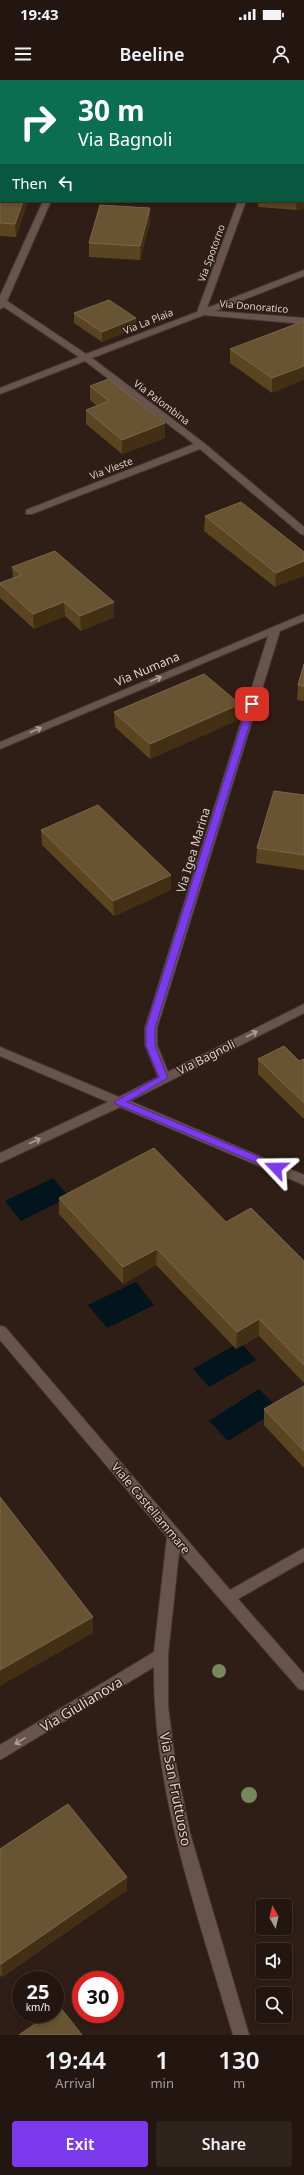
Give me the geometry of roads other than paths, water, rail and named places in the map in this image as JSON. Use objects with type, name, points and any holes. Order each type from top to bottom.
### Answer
[{"type":"street","points":[[1,302],[47,202]]},
{"type":"street","name":"Via Spotorno","points":[[202,312],[242,202]]},
{"type":"street","name":"Via La Plaia","points":[[0,390],[304,274]]},
{"type":"street","name":"Via Palombina","points":[[1,302],[86,358],[201,445],[304,532]]},
{"type":"street","name":"Via Donoratico","points":[[202,312],[304,321]]},
{"type":"street","name":"Via Vieste","points":[[29,512],[201,445]]},
{"type":"street","name":"Via Numana","points":[[0,746],[304,617]]},
{"type":"street","name":"Via Igea Marina","points":[[164,1078],[151,1046],[151,1028],[276,628]]},
{"type":"street","name":"Via Bagnoli","points":[[0,1158],[119,1102],[304,1008]]},
{"type":"street","points":[[0,1051],[304,1180]]},
{"type":"street","name":"Viale Castellammare","points":[[0,1331],[174,1536],[304,1684]]},
{"type":"street","name":"Via San Fruttuoso","points":[[174,1536],[161,1655],[161,1706],[167,1760],[182,1833],[241,2035]]},
{"type":"street","points":[[228,1598],[304,1554]]},
{"type":"street","name":"Via Giulianova","points":[[0,1753],[161,1655]]},
{"type":"water","points":[[53,1178],[69,1197],[21,1221],[5,1201]]},
{"type":"water","points":[[136,1282],[154,1305],[107,1328],[88,1305]]},
{"type":"water","points":[[240,1342],[256,1360],[209,1387],[193,1369]]},
{"type":"water","points":[[259,1389],[279,1409],[228,1441],[209,1421]]}]
